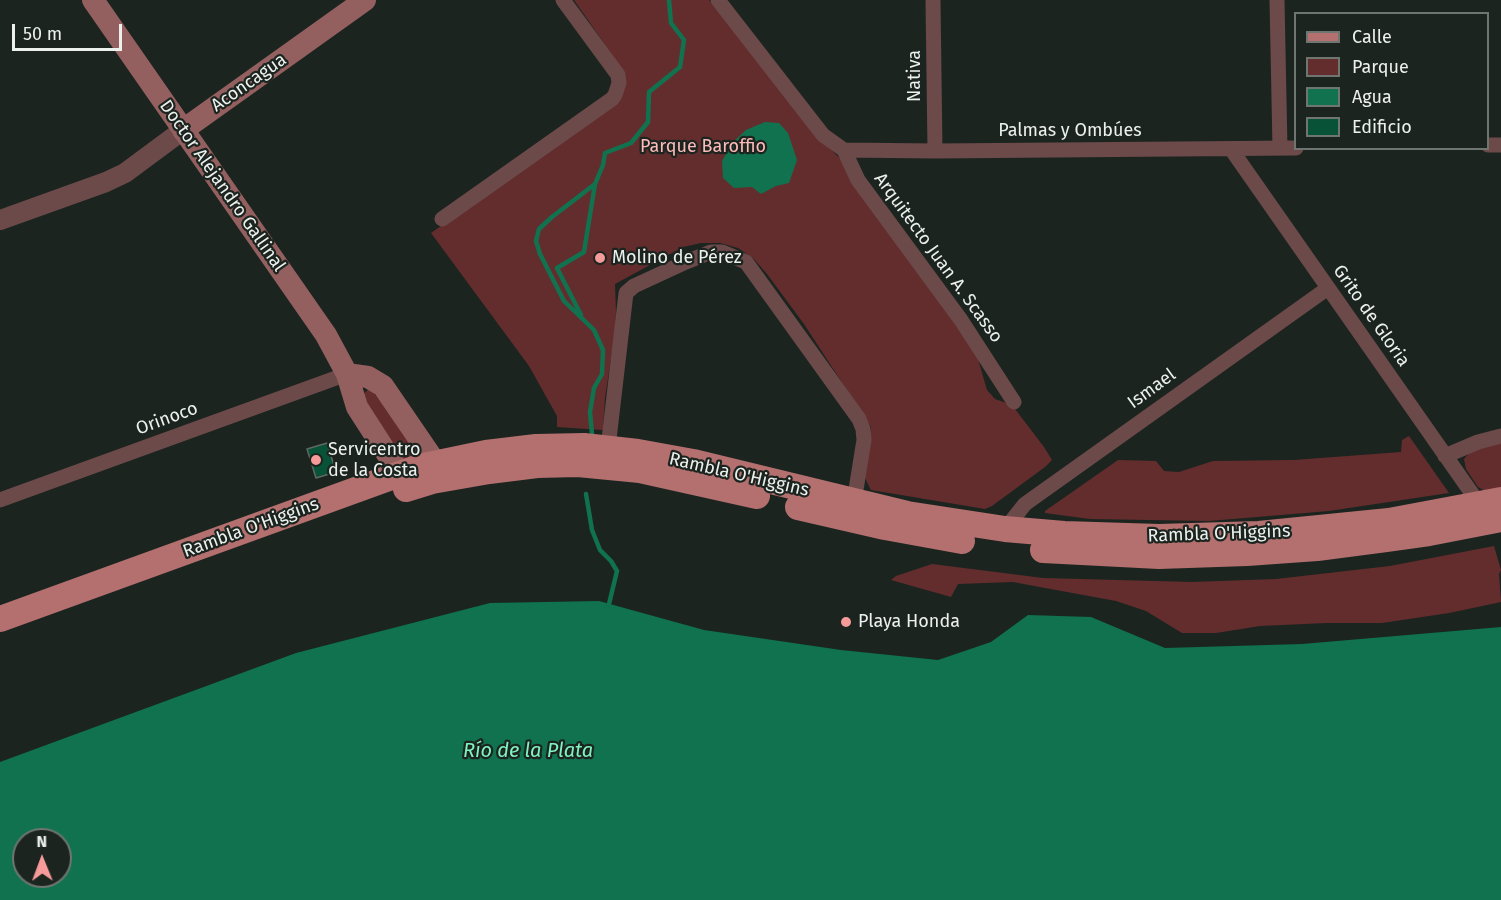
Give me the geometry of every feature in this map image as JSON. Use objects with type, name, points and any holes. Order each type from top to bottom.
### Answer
[{"type":"main road","name":"Doctor Alejandro Gallinal","points":[[93,0],[326,335],[347,375],[357,407],[405,481]]},
{"type":"main road","name":"Aconcagua","points":[[183,130],[365,0]]},
{"type":"main road","points":[[347,375],[368,378],[383,386],[435,462]]},
{"type":"main road","name":"Rambla O'Higgins","points":[[0,637],[405,481],[435,462],[536,447],[608,448],[693,462],[854,502],[932,518],[1005,529],[1124,537],[1205,537],[1358,525],[1494,508]]},
{"type":"main road","name":"Rambla O'Higgins","points":[[0,619],[405,481],[537,465],[603,465],[640,470],[857,521],[944,538],[1043,550],[1159,556],[1317,548],[1429,533],[1494,508]]},
{"type":"street","points":[[442,219],[615,95],[619,83],[618,75],[563,0]]},
{"type":"street","name":"Arquitecto Juan A. Scasso","points":[[718,0],[823,135],[844,150],[858,180],[961,320],[1014,402]]},
{"type":"street","name":"Nativa","points":[[933,0],[935,151]]},
{"type":"street","points":[[1277,0],[1280,148]]},
{"type":"street","name":"Aconcagua","points":[[0,220],[125,173],[183,130]]},
{"type":"street","name":"Palmas y Ombúes","points":[[844,150],[1294,148]]},
{"type":"street","name":"Grito de Gloria","points":[[1231,149],[1445,456],[1494,508]]},
{"type":"street","points":[[608,448],[626,292],[686,262],[711,252],[722,252],[746,262],[859,419],[864,440],[854,502]]},
{"type":"street","name":"Ismael","points":[[1005,529],[1025,504],[1328,288]]},
{"type":"street","name":"Orinoco","points":[[0,500],[347,375]]},
{"type":"street","points":[[1445,456],[1478,442],[1501,436]]},
{"type":"green space","name":"Parque Baroffio","points":[[574,0],[709,0],[824,143],[849,167],[932,287],[978,359],[987,390],[995,399],[1012,405],[1052,460],[985,509],[871,490],[865,478],[871,427],[804,324],[767,274],[753,258],[738,248],[720,243],[701,243],[683,247],[615,284],[615,333],[605,398],[603,430],[557,427],[557,416],[529,366],[431,233],[621,98],[626,85],[624,72]]},
{"type":"green space","points":[[370,388],[416,446],[417,456],[404,461],[361,396]]},
{"type":"green space","points":[[1409,436],[1449,493],[1329,511],[1209,521],[1090,519],[1045,513],[1118,460],[1156,461],[1164,471],[1179,472],[1213,461],[1294,460],[1401,452],[1402,440]]},
{"type":"green space","points":[[1501,443],[1501,492],[1485,491],[1478,487],[1466,469],[1464,459],[1471,451]]},
{"type":"green space","points":[[1494,546],[1501,570],[1499,574],[1501,602],[1382,623],[1260,626],[1216,633],[1182,633],[1146,611],[1116,601],[1013,582],[958,584],[951,597],[891,580],[896,576],[932,564],[1043,578],[1192,582],[1276,579],[1390,566]]},
{"type":"water","points":[[765,122],[779,123],[788,133],[797,160],[789,183],[776,186],[761,194],[752,187],[734,188],[723,178],[722,161],[732,143],[746,130]]},
{"type":"water","name":"Río de la Plata","points":[[599,601],[704,630],[841,650],[938,660],[991,642],[1028,615],[1091,617],[1165,648],[1302,644],[1501,627],[1501,900],[0,900],[0,762],[296,653],[490,603]]},
{"type":"building","points":[[327,443],[336,472],[316,478],[307,449]]},
{"type":"waterway","points":[[592,434],[590,412],[594,388],[602,374],[603,350],[594,330],[564,301],[540,254],[536,241],[539,229],[595,184],[605,153],[631,143],[648,122],[649,92],[680,67],[684,40],[671,23],[669,0]]},
{"type":"waterway","points":[[581,315],[557,268],[584,252],[595,184]]},
{"type":"waterway","points":[[586,494],[592,530],[600,550],[617,571],[609,604]]},
{"type":"place","name":"Molino de Pérez","points":[[600,258]]},
{"type":"place","name":"Servicentro de la Costa","points":[[316,460]]},
{"type":"place","name":"Playa Honda","points":[[846,622]]}]
